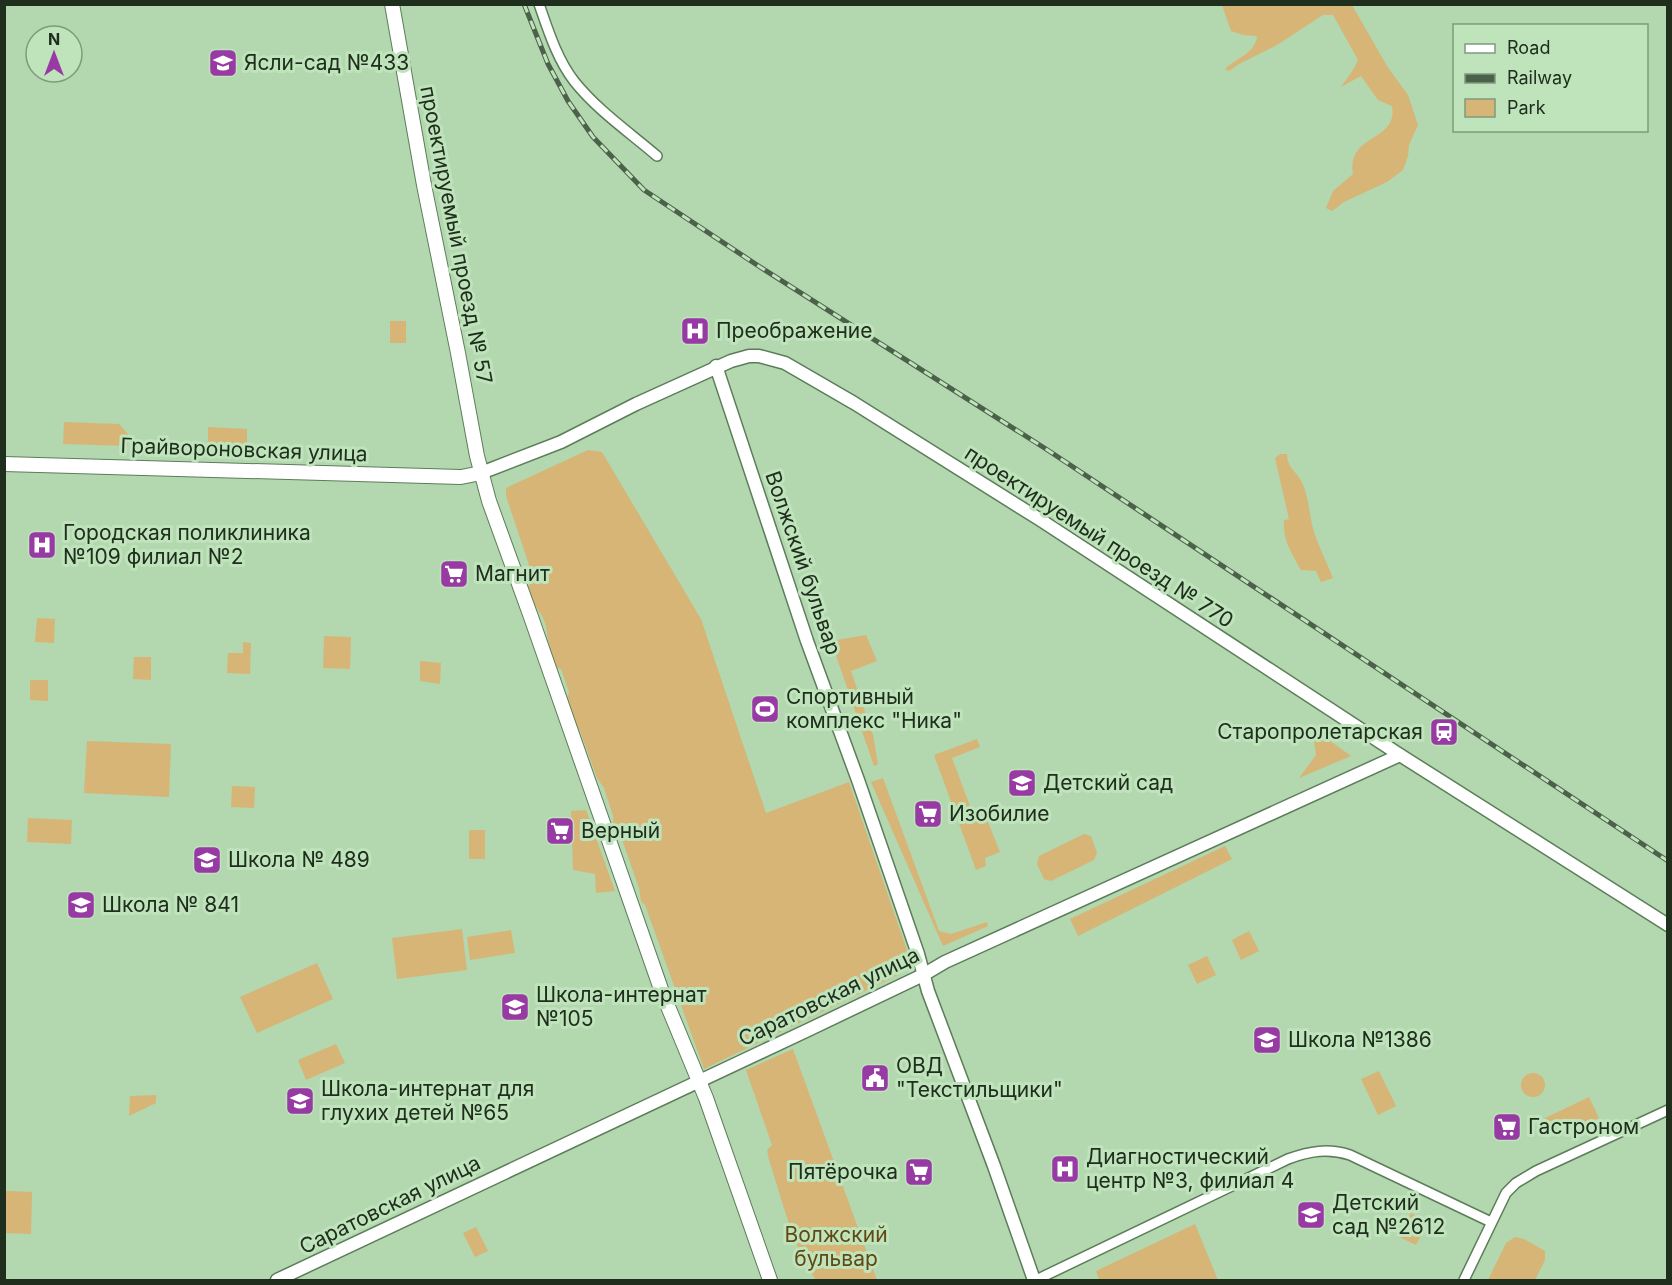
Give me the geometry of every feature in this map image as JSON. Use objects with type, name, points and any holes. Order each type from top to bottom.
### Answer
[{"type":"main road","name":"проектируемый проезд № 57","points":[[392,4],[422,175],[481,473]]},
{"type":"main road","name":"Грайвороновская улица","points":[[4,464],[461,477],[481,473]]},
{"type":"main road","points":[[481,473],[662,992],[699,1081],[770,1281]]},
{"type":"street","points":[[539,4],[562,62],[573,80],[608,115],[657,156]]},
{"type":"street","name":"проектируемый проезд № 770","points":[[481,473],[561,442],[716,366],[741,357],[759,356],[785,363],[813,378],[1039,519],[1400,755],[1668,925]]},
{"type":"street","name":"Волжский бульвар","points":[[716,366],[807,641],[858,780],[923,975],[1035,1281]]},
{"type":"street","name":"Саратовская улица","points":[[277,1281],[923,975],[945,962],[1400,755]]},
{"type":"street","points":[[1464,1281],[1506,1193],[1524,1177],[1668,1110]]},
{"type":"street","points":[[1035,1281],[1288,1159],[1317,1151],[1333,1150],[1350,1155],[1491,1222]]},
{"type":"green space","points":[[1222,5],[1352,5],[1387,66],[1408,95],[1418,125],[1409,145],[1403,170],[1387,182],[1344,202],[1332,211],[1326,208],[1333,191],[1353,174],[1353,161],[1357,151],[1388,126],[1392,118],[1392,106],[1378,100],[1361,76],[1341,87],[1358,60],[1333,15],[1323,15],[1277,45],[1229,71],[1225,69],[1253,47],[1257,36],[1231,31]]},
{"type":"green space","points":[[390,321],[406,321],[406,343],[390,343]]},
{"type":"green space","points":[[64,422],[119,424],[128,434],[128,446],[63,444]]},
{"type":"green space","points":[[208,427],[247,429],[247,447],[208,446]]},
{"type":"green space","points":[[588,450],[602,452],[701,619],[766,813],[849,782],[908,953],[898,975],[704,1069],[645,905],[641,901],[639,888],[619,831],[613,826],[613,816],[604,788],[597,778],[580,731],[571,721],[567,698],[569,692],[561,669],[553,667],[545,624],[528,592],[529,565],[506,496],[506,488]]},
{"type":"green space","points":[[1280,454],[1287,454],[1290,465],[1303,484],[1314,532],[1333,578],[1321,582],[1316,571],[1301,570],[1288,546],[1284,520],[1289,519],[1275,458]]},
{"type":"green space","points":[[37,618],[55,619],[54,643],[35,642]]},
{"type":"green space","points":[[866,635],[877,661],[851,671],[873,735],[878,764],[874,766],[831,641]]},
{"type":"green space","points":[[324,636],[351,637],[350,669],[323,668]]},
{"type":"green space","points":[[243,642],[251,643],[250,674],[227,673],[228,653],[243,653]]},
{"type":"green space","points":[[134,657],[151,657],[151,680],[133,679]]},
{"type":"green space","points":[[420,661],[441,663],[440,684],[420,681]]},
{"type":"green space","points":[[30,680],[48,680],[48,701],[30,700]]},
{"type":"green space","points":[[1312,728],[1351,756],[1299,778],[1316,755]]},
{"type":"green space","points":[[977,739],[980,747],[952,758],[970,806],[986,817],[1000,852],[985,858],[986,866],[976,870],[934,755]]},
{"type":"green space","points":[[87,741],[171,744],[169,797],[84,793]]},
{"type":"green space","points":[[883,778],[939,931],[951,934],[987,922],[988,926],[943,946],[871,782]]},
{"type":"green space","points":[[232,786],[255,787],[254,808],[231,807]]},
{"type":"green space","points":[[586,810],[615,891],[596,893],[595,874],[573,870],[571,811]]},
{"type":"green space","points":[[28,818],[72,820],[71,844],[27,842]]},
{"type":"green space","points":[[469,830],[485,830],[485,859],[469,859]]},
{"type":"green space","points":[[1084,834],[1091,836],[1097,853],[1094,860],[1051,881],[1044,879],[1037,864],[1039,856]]},
{"type":"green space","points":[[1225,846],[1232,859],[1078,936],[1070,919]]},
{"type":"green space","points":[[462,929],[467,970],[397,979],[392,938]]},
{"type":"green space","points":[[511,930],[515,953],[470,960],[467,937]]},
{"type":"green space","points":[[1249,931],[1259,951],[1241,960],[1232,940]]},
{"type":"green space","points":[[1207,956],[1216,975],[1197,984],[1188,965]]},
{"type":"green space","points":[[317,963],[333,999],[257,1033],[240,997]]},
{"type":"green space","points":[[336,1044],[345,1063],[306,1080],[298,1060]]},
{"type":"green space","name":"Волжский бульвар","points":[[793,1049],[877,1280],[816,1280],[801,1254],[789,1223],[769,1160],[767,1150],[772,1145],[746,1070]]},
{"type":"green space","points":[[1379,1071],[1396,1106],[1378,1115],[1361,1079]]},
{"type":"green space","points":[[1533,1073],[1542,1076],[1545,1085],[1542,1094],[1533,1097],[1524,1094],[1521,1085],[1524,1076]]},
{"type":"green space","points":[[156,1095],[156,1103],[129,1116],[130,1096]]},
{"type":"green space","points":[[1589,1097],[1599,1118],[1555,1138],[1545,1118]]},
{"type":"green space","points":[[6,1191],[32,1192],[31,1234],[5,1233]]},
{"type":"green space","points":[[1411,1213],[1428,1222],[1416,1245],[1399,1237]]},
{"type":"green space","points":[[1195,1224],[1218,1280],[1099,1280],[1096,1271]]},
{"type":"green space","points":[[476,1227],[488,1251],[475,1257],[463,1233]]},
{"type":"green space","points":[[1515,1237],[1524,1239],[1545,1251],[1545,1260],[1535,1280],[1488,1280],[1506,1243]]},
{"type":"railway","points":[[524,4],[548,64],[568,101],[593,137],[644,190],[757,265],[1046,449],[1668,861]]},
{"type":"place","name":"Ясли-сад №433","points":[[223,63]]},
{"type":"place","name":"Преображение","points":[[695,331]]},
{"type":"place","name":"Городская поликлиника №109 филиал №2","points":[[42,545]]},
{"type":"place","name":"Магнит","points":[[454,574]]},
{"type":"place","name":"Спортивный комплекс \"Ника\"","points":[[765,709]]},
{"type":"place","name":"Старопролетарская","points":[[1444,732]]},
{"type":"place","name":"Детский сад","points":[[1022,783]]},
{"type":"place","name":"Изобилие","points":[[928,814]]},
{"type":"place","name":"Верный","points":[[560,831]]},
{"type":"place","name":"Школа № 489","points":[[207,860]]},
{"type":"place","name":"Школа № 841","points":[[81,905]]},
{"type":"place","name":"Школа-интернат №105","points":[[515,1007]]},
{"type":"place","name":"Школа №1386","points":[[1267,1040]]},
{"type":"place","name":"ОВД \"Текстильщики\"","points":[[875,1078]]},
{"type":"place","name":"Школа-интернат для глухих детей №65","points":[[300,1101]]},
{"type":"place","name":"Гастроном","points":[[1507,1127]]},
{"type":"place","name":"Диагностический центр №3, филиал 4","points":[[1065,1169]]},
{"type":"place","name":"Пятёрочка","points":[[919,1172]]},
{"type":"place","name":"Детский сад №2612","points":[[1311,1215]]}]
